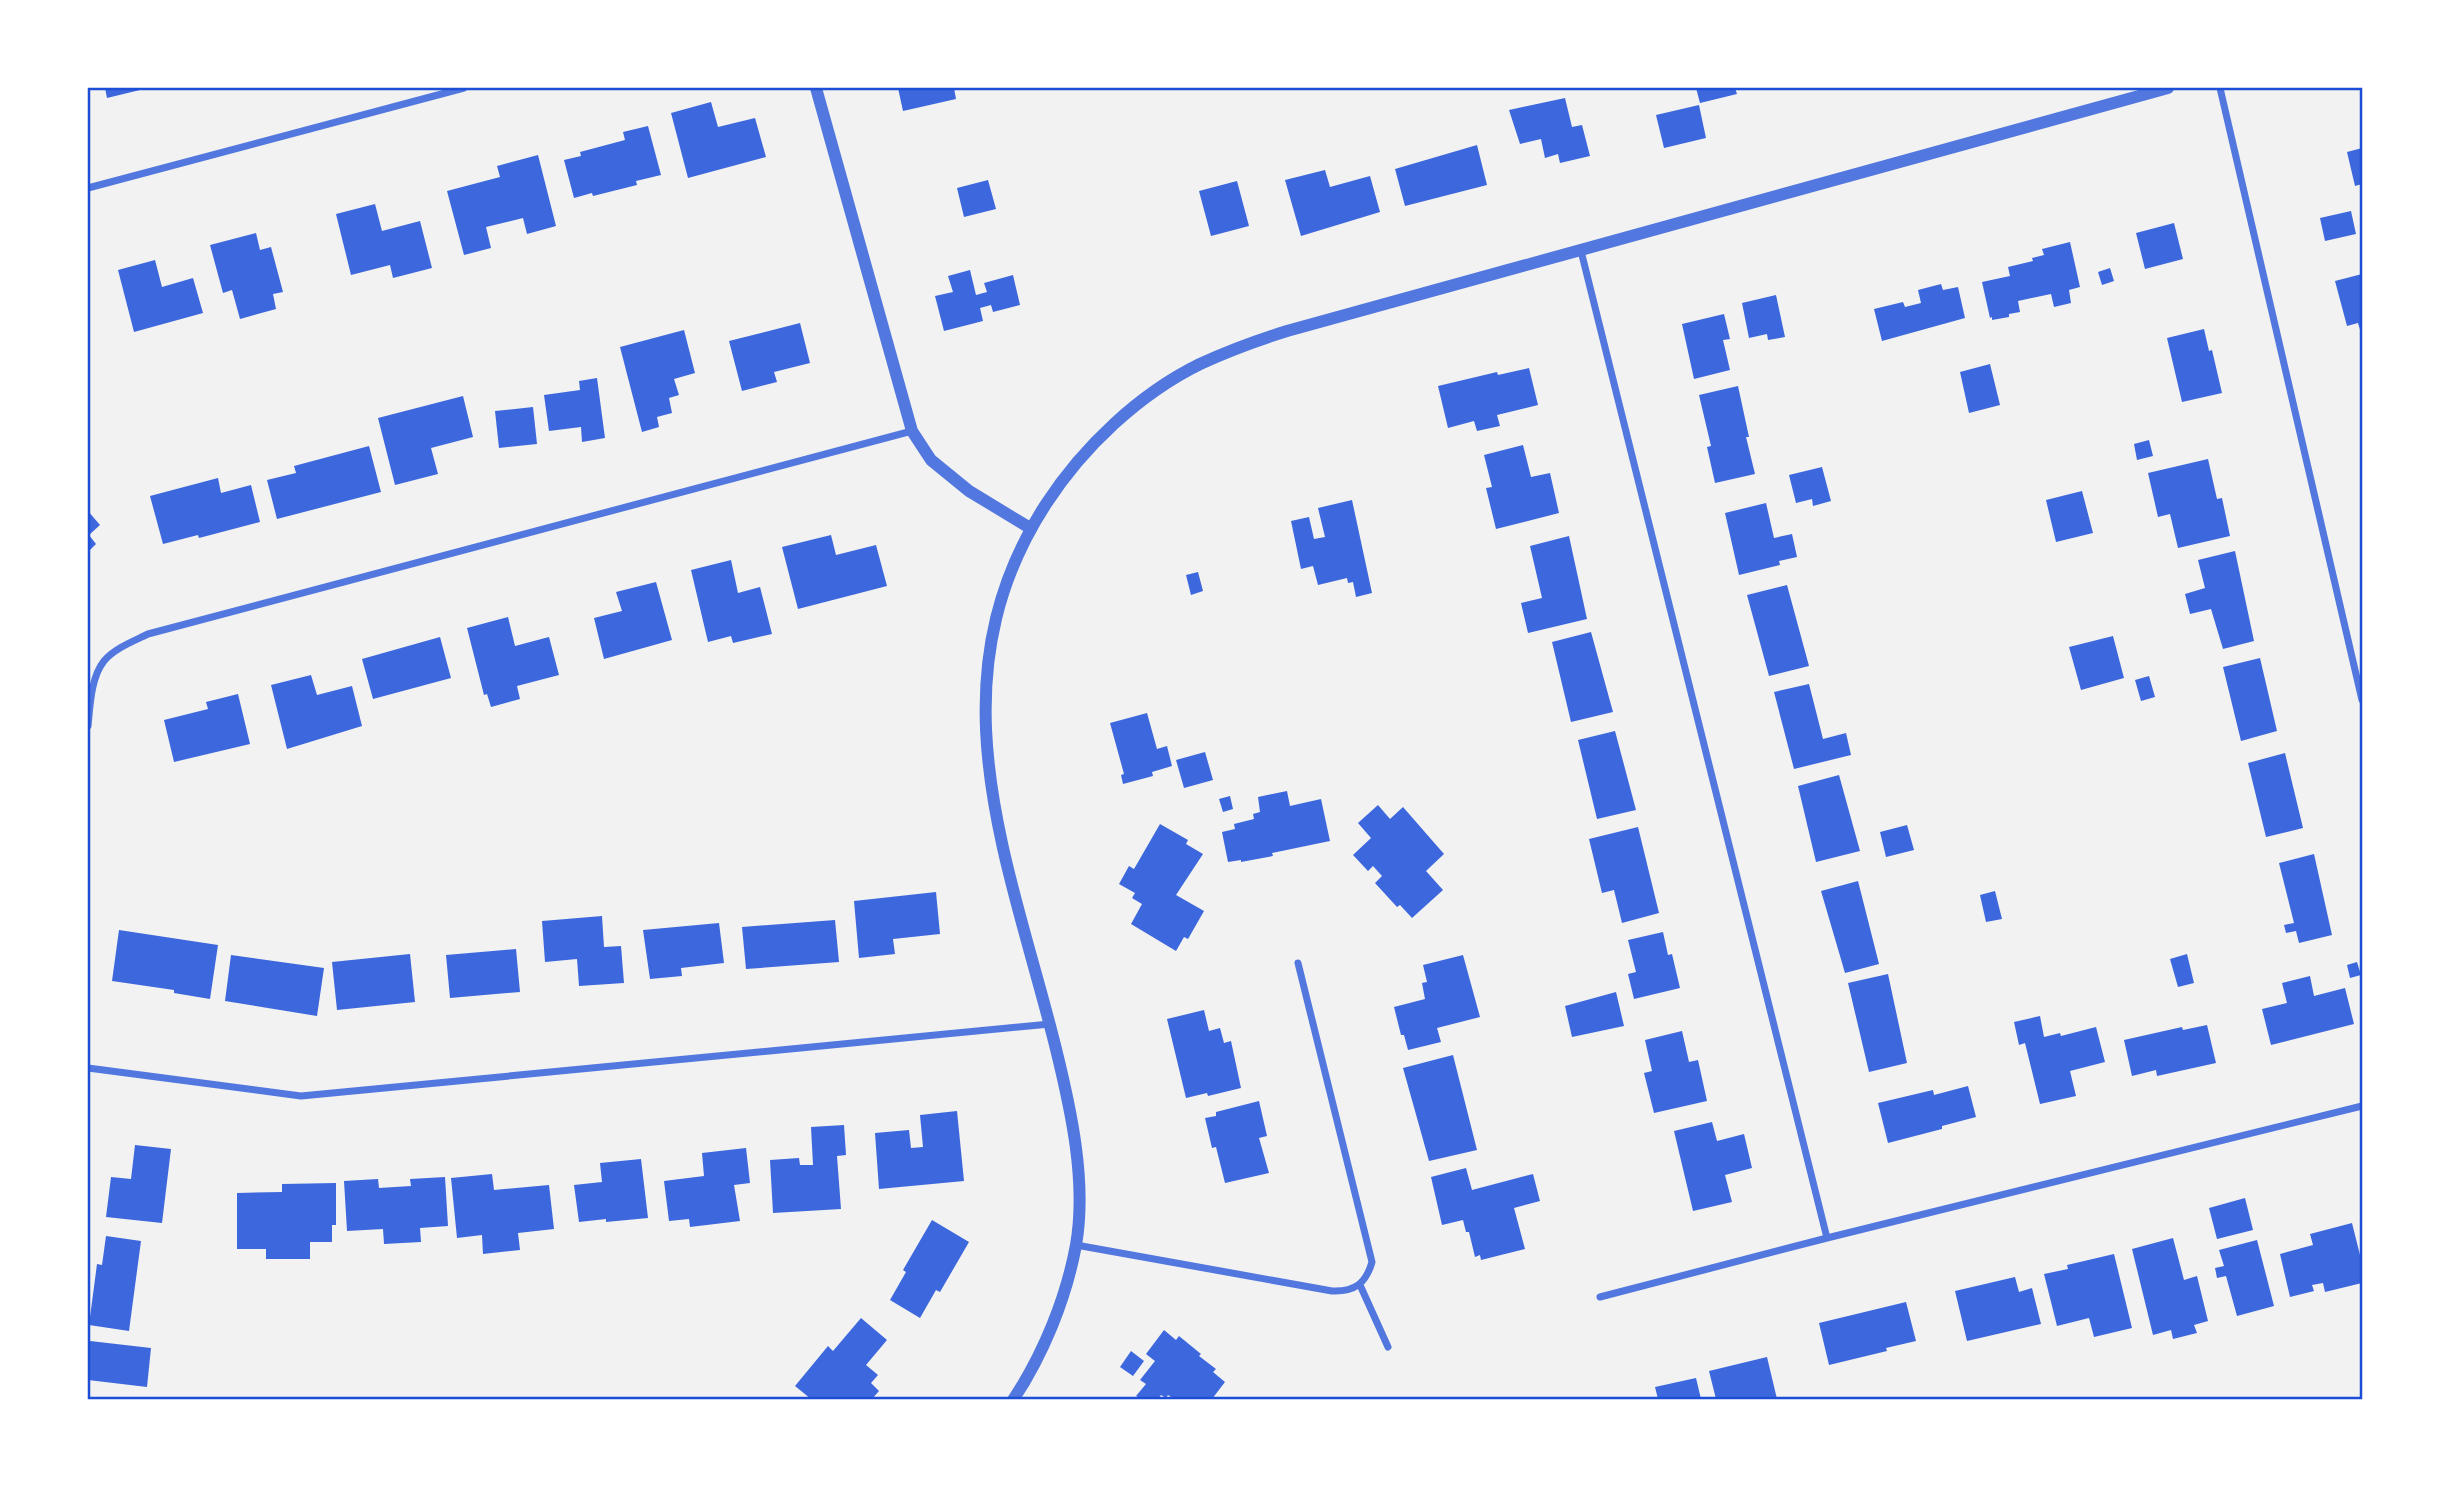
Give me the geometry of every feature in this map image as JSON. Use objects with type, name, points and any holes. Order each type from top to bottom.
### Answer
[{"type":"street","points":[[88,188],[464,88]]},
{"type":"street","points":[[816,88],[912,431],[930,460],[969,491],[1030,528]]},
{"type":"street","points":[[1013,1399],[1024,1384],[1048,1335],[1076,1245],[1078,1166],[1071,1112],[1000,839],[989,776],[984,724],[987,669],[995,622],[1010,575],[1030,528],[1062,479],[1100,438],[1146,397],[1199,365],[1287,331],[2168,88]]},
{"type":"street","points":[[2220,88],[2362,700]]},
{"type":"street","points":[[1581,251],[1827,1238]]},
{"type":"street","points":[[88,726],[96,680],[104,661],[125,645],[148,635],[912,431]]},
{"type":"street","points":[[1076,1245],[1332,1291],[1347,1292],[1360,1285],[1368,1276],[1372,1262],[1298,963]]},
{"type":"street","points":[[88,1068],[301,1096],[1050,1024]]},
{"type":"street","points":[[1600,1297],[2362,1106]]},
{"type":"street","points":[[1360,1285],[1388,1348]]},
{"type":"building","points":[[105,88],[139,88],[140,90],[107,98]]},
{"type":"building","points":[[898,88],[954,88],[956,99],[903,111]]},
{"type":"building","points":[[1696,88],[1735,88],[1737,94],[1700,103]]},
{"type":"building","points":[[1565,98],[1572,127],[1582,125],[1590,156],[1560,163],[1558,154],[1545,158],[1541,139],[1520,144],[1509,110]]},
{"type":"building","points":[[711,102],[718,127],[755,118],[766,157],[688,178],[671,113]]},
{"type":"building","points":[[1699,105],[1706,138],[1664,148],[1656,115]]},
{"type":"building","points":[[648,126],[661,175],[636,181],[637,185],[574,198],[564,160],[581,156],[580,152],[625,140],[623,132]]},
{"type":"building","points":[[1477,145],[1487,185],[1405,206],[1395,169]]},
{"type":"building","points":[[2362,148],[2362,184],[2355,186],[2347,152]]},
{"type":"building","points":[[538,155],[556,226],[527,234],[523,218],[486,227],[491,248],[464,255],[447,191],[500,177],[497,166]]},
{"type":"building","points":[[1325,170],[1330,187],[1370,176],[1380,212],[1301,236],[1285,180]]},
{"type":"building","points":[[988,180],[996,209],[964,217],[957,188]]},
{"type":"building","points":[[1237,181],[1249,226],[1211,236],[1199,191]]},
{"type":"building","points":[[375,204],[382,231],[420,221],[432,268],[393,278],[390,265],[351,275],[336,214]]},
{"type":"building","points":[[2351,211],[2356,234],[2325,241],[2320,218]]},
{"type":"building","points":[[2174,223],[2183,259],[2145,269],[2136,233]]},
{"type":"building","points":[[256,233],[260,250],[271,247],[283,292],[273,294],[276,309],[240,319],[232,290],[223,293],[210,245]]},
{"type":"building","points":[[2070,242],[2080,287],[2069,290],[2071,303],[2054,307],[2051,294],[2018,301],[2020,312],[2009,314],[2009,317],[1992,320],[1992,317],[1990,318],[1982,282],[2010,276],[2008,267],[2033,261],[2032,258],[2044,255],[2042,249]]},
{"type":"building","points":[[155,260],[162,287],[193,278],[203,313],[134,332],[118,270]]},
{"type":"building","points":[[2110,268],[2114,281],[2102,285],[2098,272]]},
{"type":"building","points":[[970,270],[976,295],[987,292],[984,283],[1013,275],[1020,305],[993,312],[991,305],[980,308],[983,321],[944,331],[935,296],[953,292],[948,276]]},
{"type":"building","points":[[2362,274],[2362,336],[2358,323],[2347,326],[2335,281]]},
{"type":"building","points":[[1941,284],[1943,290],[1958,287],[1965,318],[1882,341],[1874,309],[1903,302],[1905,307],[1921,303],[1918,290]]},
{"type":"building","points":[[1776,295],[1785,337],[1768,340],[1767,334],[1749,338],[1742,303]]},
{"type":"building","points":[[1724,314],[1730,339],[1723,340],[1730,370],[1694,379],[1682,324]]},
{"type":"building","points":[[800,323],[810,363],[774,372],[777,382],[742,391],[729,341]]},
{"type":"building","points":[[2204,329],[2222,393],[2182,402],[2167,338]]},
{"type":"building","points":[[684,330],[695,373],[674,379],[679,395],[669,398],[672,413],[657,417],[659,427],[642,432],[620,347]]},
{"type":"building","points":[[1990,364],[2000,405],[1969,413],[1960,372]]},
{"type":"building","points":[[1529,368],[1538,405],[1497,415],[1500,426],[1477,431],[1474,421],[1448,428],[1438,386],[1497,372],[1498,375]]},
{"type":"building","points":[[597,378],[605,438],[582,442],[581,427],[549,431],[544,395],[580,390],[579,381]]},
{"type":"building","points":[[1738,386],[1755,474],[1715,483],[1707,447],[1711,446],[1699,395]]},
{"type":"building","points":[[463,396],[473,437],[431,448],[438,474],[395,485],[378,418]]},
{"type":"building","points":[[533,407],[537,444],[499,448],[495,411]]},
{"type":"building","points":[[2149,440],[2153,456],[2137,460],[2134,444]]},
{"type":"building","points":[[1523,445],[1531,477],[1550,473],[1559,513],[1496,529],[1486,488],[1492,487],[1484,455]]},
{"type":"building","points":[[369,446],[381,492],[277,519],[267,480],[296,473],[294,466]]},
{"type":"building","points":[[2208,459],[2217,499],[2222,498],[2230,536],[2178,548],[2170,514],[2158,517],[2148,473]]},
{"type":"building","points":[[1822,467],[1831,501],[1813,506],[1812,499],[1796,503],[1789,475]]},
{"type":"building","points":[[218,478],[221,493],[251,485],[260,522],[199,538],[198,535],[163,544],[150,496]]},
{"type":"building","points":[[2082,491],[2093,533],[2056,542],[2046,500]]},
{"type":"building","points":[[1352,500],[1372,593],[1356,597],[1353,582],[1348,583],[1347,578],[1318,585],[1313,566],[1301,569],[1291,521],[1309,517],[1314,539],[1325,537],[1318,508]]},
{"type":"building","points":[[1766,503],[1774,538],[1792,534],[1797,557],[1779,561],[1780,565],[1739,575],[1725,513]]},
{"type":"building","points":[[88,511],[100,525],[89,535],[96,544],[88,552]]},
{"type":"building","points":[[831,535],[836,555],[876,545],[887,586],[798,609],[782,547]]},
{"type":"building","points":[[1569,536],[1587,619],[1528,633],[1521,603],[1542,598],[1530,546]]},
{"type":"building","points":[[2235,551],[2254,641],[2223,649],[2211,609],[2190,614],[2185,594],[2205,588],[2198,560]]},
{"type":"building","points":[[731,560],[738,593],[760,587],[772,634],[733,643],[731,636],[708,642],[691,570]]},
{"type":"building","points":[[1198,572],[1203,591],[1191,595],[1186,575]]},
{"type":"building","points":[[656,582],[672,640],[604,659],[594,618],[622,611],[616,592]]},
{"type":"building","points":[[1787,585],[1809,666],[1769,676],[1747,595]]},
{"type":"building","points":[[508,617],[515,646],[549,637],[559,675],[517,686],[520,699],[491,707],[487,694],[484,695],[467,628]]},
{"type":"building","points":[[1591,632],[1613,712],[1571,722],[1552,642]]},
{"type":"building","points":[[2113,636],[2124,678],[2081,690],[2069,647]]},
{"type":"building","points":[[440,637],[451,678],[373,699],[362,659]]},
{"type":"building","points":[[2260,658],[2277,731],[2241,741],[2223,667]]},
{"type":"building","points":[[311,675],[317,695],[352,686],[362,726],[287,749],[271,685]]},
{"type":"building","points":[[2149,676],[2155,697],[2141,701],[2135,680]]},
{"type":"building","points":[[1809,684],[1823,739],[1846,733],[1851,755],[1794,769],[1774,692]]},
{"type":"building","points":[[238,694],[250,744],[174,762],[164,720],[208,709],[206,702]]},
{"type":"building","points":[[1147,713],[1157,749],[1167,746],[1172,766],[1152,772],[1153,776],[1123,784],[1121,775],[1124,774],[1110,723]]},
{"type":"building","points":[[1615,731],[1636,810],[1597,819],[1578,740]]},
{"type":"building","points":[[1205,752],[1213,780],[1184,788],[1176,760]]},
{"type":"building","points":[[2285,753],[2303,828],[2266,837],[2248,763]]},
{"type":"building","points":[[1839,775],[1860,851],[1816,862],[1798,786]]},
{"type":"building","points":[[1287,791],[1290,806],[1321,799],[1330,841],[1272,853],[1273,856],[1228,862],[1222,832],[1235,829],[1234,824],[1254,819],[1253,814],[1260,812],[1258,797]]},
{"type":"building","points":[[1230,796],[1233,809],[1223,812],[1219,799]]},
{"type":"building","points":[[1378,805],[1390,819],[1403,807],[1444,854],[1426,871],[1443,890],[1412,918],[1400,905],[1397,907],[1375,883],[1382,876],[1373,866],[1368,871],[1353,855],[1371,838],[1358,823]]},
{"type":"building","points":[[1160,824],[1188,840],[1186,844],[1203,854],[1176,895],[1204,911],[1188,939],[1184,937],[1176,951],[1131,924],[1142,904],[1132,898],[1135,893],[1119,884],[1129,866],[1134,869]]},
{"type":"building","points":[[1907,825],[1914,850],[1886,857],[1880,832]]},
{"type":"building","points":[[1638,827],[1659,913],[1622,923],[1614,890],[1602,893],[1589,839]]},
{"type":"building","points":[[2314,854],[2332,935],[2299,943],[2296,931],[2286,933],[2284,925],[2294,923],[2279,863]]},
{"type":"building","points":[[1858,881],[1879,964],[1845,973],[1821,891]]},
{"type":"building","points":[[1995,891],[2002,919],[1986,922],[1980,895]]},
{"type":"building","points":[[936,892],[940,934],[893,939],[895,954],[859,958],[854,901]]},
{"type":"building","points":[[602,916],[604,947],[621,946],[624,983],[579,986],[577,959],[545,962],[542,921]]},
{"type":"building","points":[[835,920],[839,962],[746,969],[742,927]]},
{"type":"building","points":[[719,923],[724,963],[681,968],[682,976],[650,979],[643,930]]},
{"type":"building","points":[[119,930],[218,945],[210,999],[174,993],[174,990],[112,981]]},
{"type":"building","points":[[1663,932],[1668,955],[1672,954],[1680,988],[1634,999],[1628,974],[1636,972],[1628,940]]},
{"type":"building","points":[[516,949],[520,992],[450,998],[446,955]]},
{"type":"building","points":[[410,954],[415,1002],[337,1010],[332,962]]},
{"type":"building","points":[[2187,954],[2194,983],[2178,987],[2170,959]]},
{"type":"building","points":[[231,955],[324,968],[317,1016],[225,1001]]},
{"type":"building","points":[[1463,955],[1480,1017],[1437,1028],[1441,1042],[1408,1050],[1394,1007],[1425,999],[1422,983],[1427,982],[1423,965]]},
{"type":"building","points":[[2357,962],[2361,975],[2350,978],[2347,965]]},
{"type":"building","points":[[1888,974],[1907,1063],[1869,1072],[1848,983]]},
{"type":"building","points":[[2310,976],[2314,996],[2345,988],[2354,1024],[2271,1045],[2262,1009],[2287,1003],[2282,983]]},
{"type":"building","points":[[1616,992],[1624,1026],[1572,1037],[1565,1006]]},
{"type":"building","points":[[1204,1010],[1209,1031],[1220,1028],[1224,1043],[1231,1041],[1241,1088],[1186,1098],[1167,1019]]},
{"type":"building","points":[[2040,1016],[2044,1037],[2060,1033],[2061,1036],[2096,1027],[2105,1062],[2070,1071],[2076,1096],[2040,1104],[2025,1043],[2019,1045],[2014,1022]]},
{"type":"building","points":[[2207,1025],[2216,1063],[2157,1076],[2156,1070],[2132,1076],[2124,1040],[2182,1027],[2183,1030]]},
{"type":"building","points":[[1682,1031],[1689,1062],[1698,1060],[1707,1101],[1654,1113],[1644,1073],[1652,1071],[1645,1040]]},
{"type":"building","points":[[1453,1055],[1477,1150],[1429,1161],[1403,1068]]},
{"type":"building","points":[[1968,1086],[1976,1117],[1888,1143],[1878,1103],[1933,1090],[1934,1095]]},
{"type":"building","points":[[1259,1101],[1267,1136],[1259,1138],[1269,1173],[1225,1183],[1216,1147],[1212,1148],[1205,1118],[1216,1116],[1216,1112]]},
{"type":"building","points":[[957,1111],[964,1181],[879,1189],[875,1133],[909,1130],[911,1148],[923,1147],[920,1115]]},
{"type":"building","points":[[1712,1122],[1717,1141],[1744,1134],[1752,1168],[1725,1175],[1732,1202],[1693,1211],[1674,1131]]},
{"type":"building","points":[[844,1125],[846,1155],[837,1156],[841,1209],[773,1213],[770,1160],[799,1158],[800,1165],[813,1165],[811,1127]]},
{"type":"building","points":[[135,1145],[171,1149],[162,1223],[106,1217],[111,1177],[131,1179]]},
{"type":"building","points":[[746,1148],[750,1183],[734,1185],[740,1221],[690,1227],[689,1219],[669,1221],[664,1181],[704,1176],[702,1153]]},
{"type":"building","points":[[641,1159],[648,1218],[579,1222],[574,1185],[602,1182],[600,1163]]},
{"type":"building","points":[[1466,1168],[1472,1190],[1533,1174],[1540,1201],[1514,1208],[1525,1249],[1481,1260],[1480,1255],[1475,1257],[1463,1220],[1442,1225],[1431,1177]]},
{"type":"building","points":[[492,1174],[494,1190],[549,1185],[554,1229],[518,1233],[520,1250],[483,1254],[482,1235],[457,1238],[451,1178]]},
{"type":"building","points":[[445,1177],[448,1226],[420,1228],[421,1242],[384,1244],[383,1229],[347,1231],[344,1181],[378,1179],[379,1188],[411,1186],[410,1179]]},
{"type":"building","points":[[336,1183],[336,1225],[332,1225],[332,1242],[310,1242],[310,1259],[266,1259],[266,1249],[237,1249],[237,1193],[282,1192],[282,1184]]},
{"type":"building","points":[[2245,1198],[2253,1230],[2217,1239],[2209,1208]]},
{"type":"building","points":[[932,1220],[969,1242],[940,1292],[936,1290],[920,1318],[890,1300],[906,1272],[903,1270]]},
{"type":"building","points":[[2352,1223],[2362,1263],[2362,1283],[2325,1292],[2323,1283],[2312,1285],[2314,1291],[2290,1297],[2280,1254],[2313,1245],[2310,1234]]},
{"type":"building","points":[[106,1236],[141,1241],[129,1331],[89,1325],[97,1264],[102,1265]]},
{"type":"building","points":[[2173,1238],[2184,1280],[2197,1276],[2208,1321],[2194,1325],[2197,1333],[2173,1339],[2171,1330],[2153,1335],[2132,1249]]},
{"type":"building","points":[[2257,1240],[2274,1306],[2237,1316],[2226,1276],[2217,1278],[2215,1268],[2224,1266],[2219,1250]]},
{"type":"building","points":[[2114,1254],[2132,1328],[2094,1337],[2089,1318],[2057,1326],[2044,1274],[2068,1269],[2067,1265]]},
{"type":"building","points":[[2015,1277],[2019,1292],[2032,1288],[2041,1324],[1967,1341],[1955,1291]]},
{"type":"building","points":[[1906,1302],[1916,1341],[1829,1365],[1819,1323]]},
{"type":"building","points":[[861,1318],[887,1340],[866,1365],[878,1375],[871,1383],[879,1391],[872,1399],[811,1399],[795,1386],[828,1346],[833,1351]]},
{"type":"building","points":[[1164,1330],[1176,1340],[1179,1336],[1216,1369],[1213,1372],[1225,1382],[1212,1399],[1174,1399],[1161,1395],[1158,1399],[1141,1399],[1136,1396],[1146,1384],[1140,1380],[1155,1361],[1146,1354]]},
{"type":"building","points":[[90,1341],[151,1348],[147,1387],[88,1380]]},
{"type":"building","points":[[1131,1351],[1144,1361],[1133,1376],[1120,1367]]},
{"type":"building","points":[[1767,1357],[1777,1399],[1716,1399],[1709,1371]]},
{"type":"building","points":[[1696,1378],[1701,1399],[1658,1399],[1655,1387]]}]
